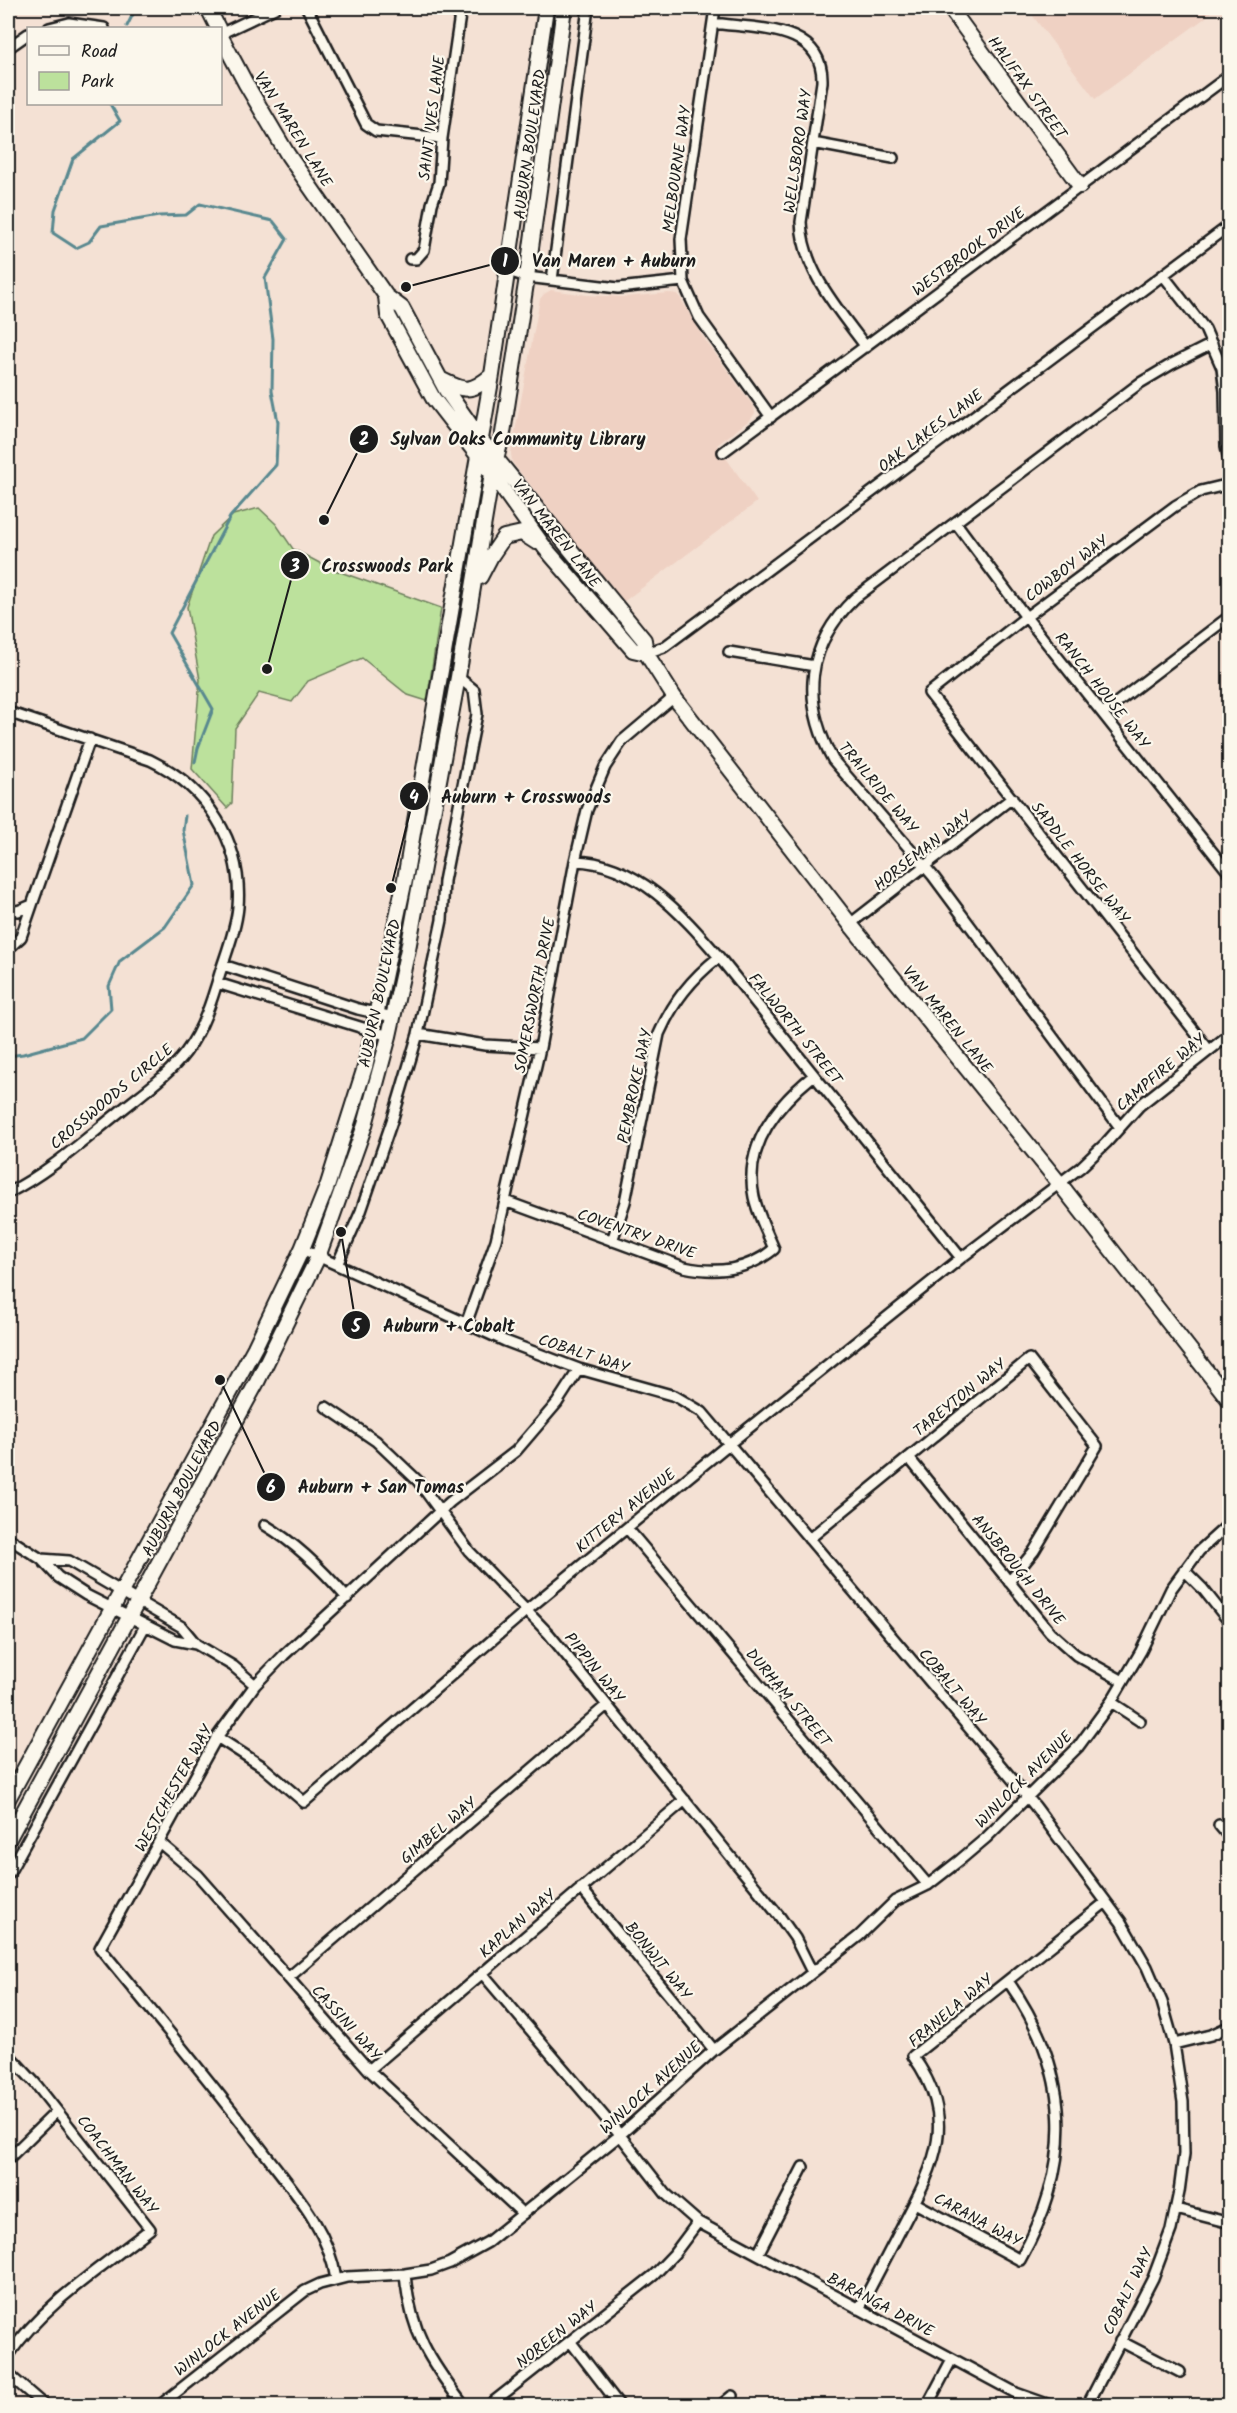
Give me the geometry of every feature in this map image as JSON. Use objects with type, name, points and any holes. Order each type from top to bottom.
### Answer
[{"type":"main road","points":[[208,8],[218,27]]},
{"type":"main road","name":"AUBURN BOULEVARD","points":[[8,1799],[255,1347],[302,1249],[328,1184],[365,1067],[405,879],[476,455],[492,375],[546,8]]},
{"type":"main road","name":"AUBURN BOULEVARD","points":[[8,1840],[257,1382],[318,1257],[365,1125],[389,1036],[408,949],[458,677],[492,474],[503,433],[564,8]]},
{"type":"main road","name":"HALIFAX STREET","points":[[950,8],[1080,186]]},
{"type":"main road","name":"VAN MAREN LANE","points":[[222,38],[288,155],[386,296],[402,308],[440,379],[480,440],[644,640],[646,653],[674,696],[850,924],[1060,1184],[1230,1401]]},
{"type":"main road","name":"VAN MAREN LANE","points":[[386,296],[388,315],[433,398],[563,571],[633,650],[646,653]]},
{"type":"main road","points":[[440,379],[463,390],[478,387],[492,375]]},
{"type":"main road","points":[[473,590],[490,555],[504,537],[522,533],[544,548]]},
{"type":"main road","points":[[563,571],[572,571],[597,597],[608,597]]},
{"type":"street","points":[[222,33],[275,8]]},
{"type":"street","points":[[307,8],[366,124],[376,131],[442,138]]},
{"type":"street","name":"SAINT IVES LANE","points":[[410,259],[416,259],[424,250],[432,204],[442,167],[442,138],[461,8]]},
{"type":"street","points":[[552,280],[588,8]]},
{"type":"street","name":"MELBOURNE WAY","points":[[715,8],[681,239],[683,281],[699,317],[771,417]]},
{"type":"street","points":[[53,27],[69,23],[97,27]]},
{"type":"street","name":"WELLSBORO WAY","points":[[713,23],[793,35],[811,47],[819,60],[822,75],[801,222],[803,245],[815,274],[866,347]]},
{"type":"street","points":[[8,48],[27,35]]},
{"type":"street","name":"WESTBROOK DRIVE","points":[[723,452],[1230,75]]},
{"type":"street","points":[[813,142],[893,158]]},
{"type":"street","name":"OAK LAKES LANE","points":[[646,653],[664,647],[1230,225]]},
{"type":"street","points":[[508,271],[527,277],[618,288],[683,281]]},
{"type":"street","points":[[1163,275],[1205,329],[1222,368],[1226,447],[1230,465]]},
{"type":"street","name":"TRAILRIDE WAY","points":[[1119,1126],[926,866],[833,760],[816,721],[813,704],[815,666],[822,642],[843,610],[855,598],[1140,383],[1172,363],[1212,344]]},
{"type":"street","name":"COWBOY WAY","points":[[929,693],[1026,616],[1176,506],[1201,491],[1230,484]]},
{"type":"street","name":"RANCH HOUSE WAY","points":[[956,523],[1026,616],[1230,874]]},
{"type":"street","points":[[1103,713],[1230,616]]},
{"type":"street","points":[[729,652],[815,666]]},
{"type":"street","points":[[337,1265],[361,1210],[393,1118],[418,1034],[442,920],[444,881],[477,714],[474,690],[458,677]]},
{"type":"street","name":"SADDLE HORSE WAY","points":[[929,693],[1209,1050]]},
{"type":"street","name":"SOMERSWORTH DRIVE","points":[[466,1324],[496,1240],[505,1202],[540,1048],[575,861],[587,810],[605,767],[622,741],[674,696]]},
{"type":"street","name":"CROSSWOODS CIRCLE","points":[[8,712],[166,767],[199,794],[220,821],[231,848],[238,895],[235,924],[217,983],[196,1036],[178,1062],[36,1178],[9,1190]]},
{"type":"street","points":[[8,950],[21,937],[90,739]]},
{"type":"street","name":"HORSEMAN WAY","points":[[850,924],[1012,798]]},
{"type":"street","name":"FALWORTH STREET","points":[[575,861],[594,862],[616,870],[658,895],[694,928],[961,1258]]},
{"type":"street","points":[[8,910],[18,911],[32,905]]},
{"type":"street","name":"PEMBROKE WAY","points":[[612,1241],[625,1202],[658,1034],[687,985],[719,957]]},
{"type":"street","points":[[223,965],[393,1017]]},
{"type":"street","points":[[217,983],[389,1036]]},
{"type":"street","points":[[418,1034],[485,1045],[540,1048]]},
{"type":"street","name":"CAMPFIRE WAY","points":[[1060,1184],[1106,1143],[1138,1106],[1230,1034]]},
{"type":"street","name":"COVENTRY DRIVE","points":[[505,1202],[684,1267],[716,1271],[747,1265],[774,1249],[758,1211],[754,1194],[753,1169],[756,1152],[775,1113],[797,1089],[814,1075]]},
{"type":"street","name":"KITTERY AVENUE","points":[[217,1737],[262,1766],[304,1802],[527,1610],[730,1443],[961,1258],[1060,1184]]},
{"type":"street","name":"COBALT WAY","points":[[302,1249],[466,1324],[579,1369],[675,1396],[690,1403],[713,1422],[1026,1797],[1121,1922],[1147,1966],[1162,2002],[1174,2044],[1181,2077],[1185,2128],[1183,2163],[1171,2230],[1153,2278],[1087,2406]]},
{"type":"street","name":"TAREYTON WAY","points":[[809,1539],[1029,1359],[1097,1446],[1034,1551],[1009,1582]]},
{"type":"street","name":"WESTCHESTER WAY","points":[[336,2279],[327,2244],[313,2217],[209,2079],[100,1948],[217,1737],[255,1685],[284,1655],[441,1511],[516,1451],[557,1403],[579,1369]]},
{"type":"street","name":"PIPPIN WAY","points":[[326,1407],[398,1460],[418,1481],[468,1551],[527,1610],[780,1917],[795,1938],[812,1972]]},
{"type":"street","name":"ANSBROUGH DRIVE","points":[[909,1458],[1062,1644],[1090,1664],[1123,1682]]},
{"type":"street","name":"WINLOCK AVENUE","points":[[159,2406],[305,2291],[336,2279],[431,2270],[470,2253],[488,2242],[620,2134],[714,2050],[859,1936],[895,1901],[928,1885],[986,1838],[1078,1747],[1123,1682],[1171,1589],[1199,1551],[1230,1523]]},
{"type":"street","points":[[265,1525],[295,1545],[312,1560],[347,1598]]},
{"type":"street","name":"DURHAM STREET","points":[[627,1528],[928,1885]]},
{"type":"street","points":[[8,1538],[41,1558],[58,1577],[113,1609],[175,1640],[196,1644]]},
{"type":"street","points":[[41,1558],[69,1561],[182,1627],[196,1644],[233,1666],[255,1685]]},
{"type":"street","points":[[1184,1570],[1203,1589],[1230,1623]]},
{"type":"street","points":[[8,1875],[145,1626]]},
{"type":"street","points":[[1111,1702],[1140,1721]]},
{"type":"street","name":"GIMBEL WAY","points":[[288,1978],[607,1705]]},
{"type":"street","name":"KAPLAN WAY","points":[[369,2070],[685,1800]]},
{"type":"street","points":[[1219,1825],[1230,1838]]},
{"type":"street","name":"CASSINI WAY","points":[[159,1842],[198,1875],[369,2070],[523,2214]]},
{"type":"street","name":"BONWIT WAY","points":[[581,1888],[714,2050]]},
{"type":"street","name":"FRANELA WAY","points":[[859,2309],[934,2162],[939,2131],[938,2115],[932,2092],[913,2056],[1106,1902]]},
{"type":"street","name":"BARANGA DRIVE","points":[[482,1973],[620,2134],[666,2194],[698,2222],[1016,2393],[1053,2406]]},
{"type":"street","name":"CARANA WAY","points":[[915,2202],[1020,2260],[1044,2211],[1056,2163],[1059,2138],[1057,2096],[1045,2047],[1035,2024],[1008,1981]]},
{"type":"street","points":[[1174,2044],[1211,2035],[1230,2026]]},
{"type":"street","name":"COACHMAN WAY","points":[[8,2054],[57,2111],[150,2229],[51,2308],[32,2326],[8,2356]]},
{"type":"street","points":[[8,2159],[57,2111]]},
{"type":"street","points":[[758,2254],[803,2167]]},
{"type":"street","points":[[1176,2209],[1230,2223]]},
{"type":"street","name":"NOREEN WAY","points":[[488,2406],[642,2285],[674,2254],[698,2222]]},
{"type":"street","points":[[405,2274],[408,2302],[415,2328],[431,2361],[464,2406]]},
{"type":"street","points":[[570,2341],[620,2406]]},
{"type":"street","points":[[1120,2341],[1180,2372]]},
{"type":"street","points":[[927,2406],[952,2359]]},
{"type":"street","points":[[8,2374],[45,2406]]},
{"type":"street","points":[[720,2406],[732,2396]]},
{"type":"shaded area","points":[[1027,8],[1214,8],[1205,18],[1095,99]]},
{"type":"shaded area","points":[[551,290],[624,297],[678,294],[703,337],[754,407],[755,413],[751,419],[717,445],[757,502],[623,602],[512,462],[511,453],[540,299]]},
{"type":"green space","points":[[259,508],[276,524],[293,549],[329,568],[441,608],[427,701],[408,695],[362,658],[308,681],[292,702],[259,693],[235,728],[232,803],[227,808],[192,769],[200,680],[187,607],[211,536],[233,515]]},
{"type":"waterway","points":[[127,26],[136,8]]},
{"type":"waterway","points":[[111,105],[120,121],[73,159],[55,210],[53,233],[76,248],[89,242],[101,226],[159,216],[186,215],[200,204],[273,221],[287,239],[265,278],[273,339],[272,391],[278,422],[276,465],[230,517],[169,633],[213,709],[195,762]]},
{"type":"waterway","points":[[8,1056],[82,1038],[111,1009],[109,986],[120,961],[165,927],[194,885],[183,830],[185,816]]},
{"type":"place","name":"Van Maren + Auburn","points":[[406,287]]},
{"type":"place","name":"Sylvan Oaks Community Library","points":[[324,520]]},
{"type":"place","name":"Crosswoods Park","points":[[267,669]]},
{"type":"place","name":"Auburn + Crosswoods","points":[[391,888]]},
{"type":"place","name":"Auburn + Cobalt","points":[[341,1232]]},
{"type":"place","name":"Auburn + San Tomas","points":[[220,1380]]}]
